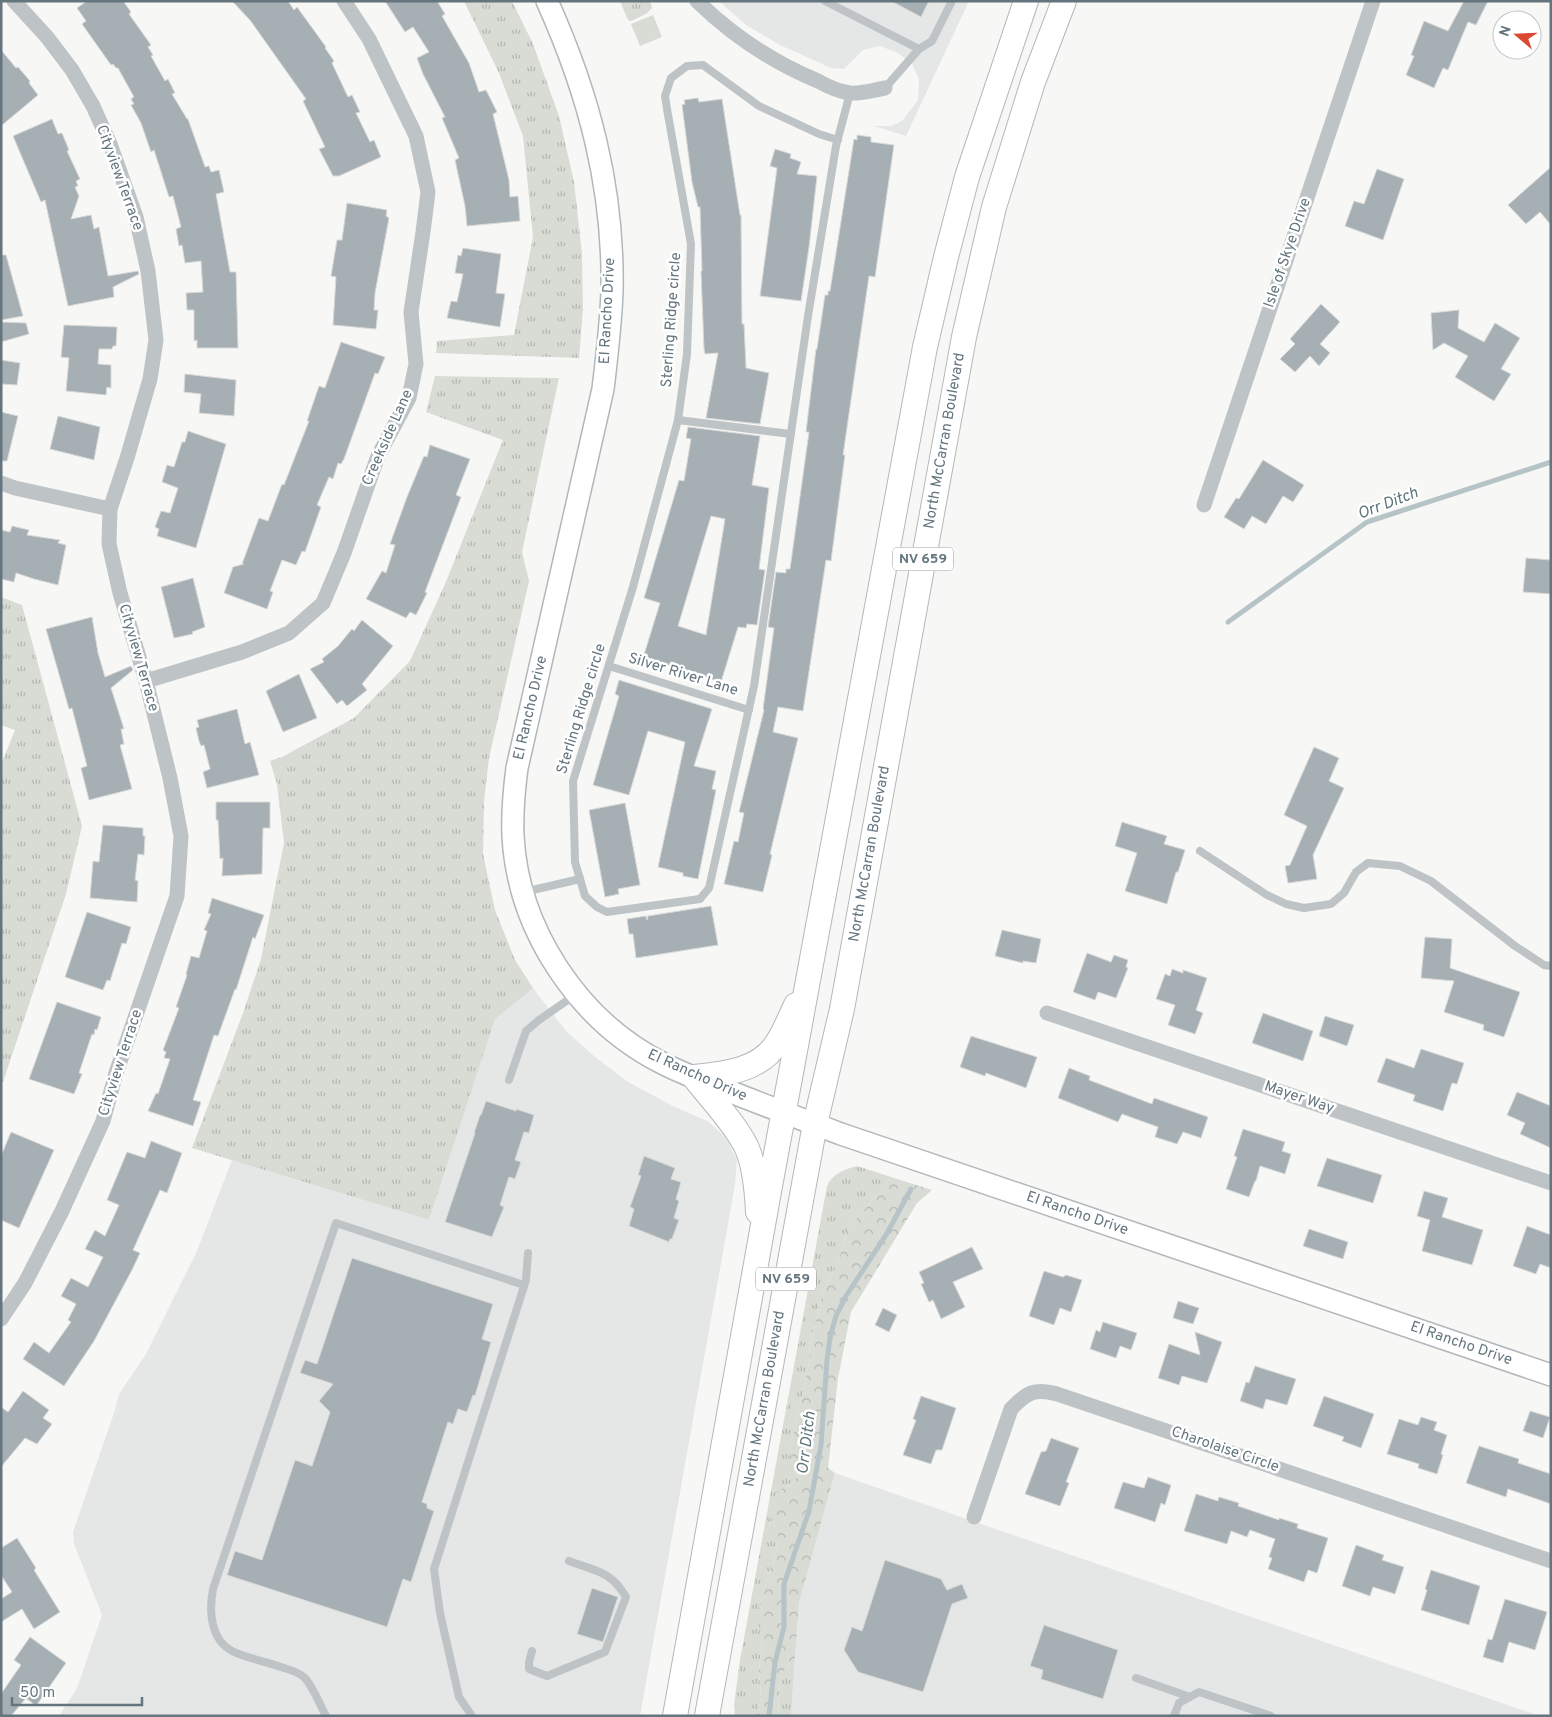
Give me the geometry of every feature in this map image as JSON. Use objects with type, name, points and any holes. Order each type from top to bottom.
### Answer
[{"type":"main road","name":"El Rancho Drive","points":[[547,1],[570,53],[583,90],[595,136],[605,187],[609,221],[612,290],[609,342],[603,388],[517,768],[513,802],[513,837],[524,892],[539,934],[556,965],[576,994],[599,1018],[628,1042],[661,1063],[694,1078],[815,1124],[1551,1375]]},
{"type":"main road","name":"NV 659","points":[[674,1716],[925,347],[946,257],[968,176],[1026,1]]},
{"type":"main road","name":"North McCarran Boulevard","points":[[707,1716],[815,1124],[842,1010],[964,337],[994,207],[1034,82],[1064,1]]},
{"type":"main road","points":[[694,1078],[742,1069],[769,1053],[778,1043],[810,976]]},
{"type":"main road","points":[[694,1078],[734,1128],[746,1147],[757,1192],[760,1241]]},
{"type":"street","name":"Cityview Terrace","points":[[1,1319],[25,1283],[62,1211],[103,1121],[116,1073],[177,896],[181,836],[170,778],[146,681],[116,577],[109,544],[110,509],[150,379],[156,340],[148,271],[136,217],[110,144],[93,106],[72,70],[47,37],[14,1]]},
{"type":"street","name":"Creekside Lane","points":[[146,681],[242,652],[289,633],[323,603],[344,553],[378,456],[410,398],[416,364],[411,312],[428,192],[416,136],[368,39],[344,1]]},
{"type":"street","points":[[697,1],[727,28],[760,52],[797,72],[850,93],[885,88]]},
{"type":"street","name":"Isle of Skye Drive","points":[[1204,505],[1373,1]]},
{"type":"street","points":[[1,483],[15,488],[110,509]]},
{"type":"street","name":"Mayer Way","points":[[1047,1013],[1551,1183]]},
{"type":"street","name":"Charolaise Circle","points":[[974,1518],[1011,1409],[1021,1398],[1033,1392],[1044,1390],[1551,1561]]},
{"type":"lane","points":[[825,1],[919,49]]},
{"type":"lane","points":[[885,88],[919,49],[932,41],[952,1]]},
{"type":"lane","name":"Sterling Ridge circle","points":[[838,140],[819,134],[759,106],[703,65],[687,66],[671,78],[665,96],[691,244],[687,354],[678,420],[633,587],[574,781],[575,862],[586,896],[597,907],[607,912],[700,899],[709,888],[754,686],[810,307],[838,140],[850,93]]},
{"type":"lane","points":[[678,420],[791,434]]},
{"type":"lane","name":"Silver River Lane","points":[[609,666],[749,710]]},
{"type":"lane","points":[[1200,851],[1268,895],[1286,904],[1304,908],[1331,904],[1344,893],[1356,872],[1368,863],[1400,866],[1431,880],[1515,946],[1544,965],[1551,966]]},
{"type":"lane","points":[[524,892],[580,879]]},
{"type":"lane","points":[[509,1080],[526,1031],[538,1020],[576,994]]},
{"type":"lane","points":[[326,1716],[305,1678],[276,1665],[232,1651],[221,1642],[212,1626],[210,1606],[213,1589],[336,1223],[524,1286]]},
{"type":"lane","points":[[472,1716],[459,1697],[440,1613],[434,1569],[526,1280],[528,1253]]},
{"type":"lane","points":[[532,1652],[529,1669],[547,1676],[605,1652],[626,1597],[620,1587],[608,1575],[569,1561]]},
{"type":"lane","points":[[1136,1678],[1190,1697]]},
{"type":"lane","points":[[1174,1716],[1178,1703],[1199,1692],[1271,1716]]},
{"type":"shaded area","points":[[719,1],[969,1],[906,136],[874,126],[891,126],[902,121],[918,100],[919,79],[911,62],[896,52],[880,46],[863,50],[844,69],[831,68],[780,45],[746,25]]},
{"type":"shaded area","points":[[533,988],[566,1031],[594,1056],[628,1082],[673,1106],[709,1122],[726,1138],[737,1160],[735,1185],[640,1716],[59,1716],[77,1688],[102,1615],[74,1544],[73,1532],[119,1394],[146,1354],[197,1251],[232,1160],[429,1220],[495,1018]]},
{"type":"shaded area","points":[[835,1473],[1540,1716],[791,1716],[799,1603]]},
{"type":"green space","points":[[464,1],[512,1],[533,44],[559,116],[574,182],[582,254],[583,309],[579,358],[436,353],[437,341],[514,335],[533,237],[523,136],[499,73]]},
{"type":"green space","points":[[620,1],[650,1],[652,8],[646,14],[631,21],[628,20]]},
{"type":"green space","points":[[653,15],[662,37],[640,46],[631,24]]},
{"type":"green space","points":[[435,376],[559,378],[522,552],[529,581],[489,758],[484,801],[483,854],[495,910],[515,960],[533,988],[495,1019],[429,1220],[192,1148],[243,1013],[261,959],[284,843],[277,784],[270,761],[282,757],[354,718],[410,661],[445,584],[503,440],[426,412]]},
{"type":"green space","points":[[1,597],[22,605],[82,826],[66,894],[3,1082],[1,1081],[1,765],[15,730],[1,725]]},
{"type":"green space","points":[[857,1166],[891,1177],[847,1231],[837,1266],[828,1280],[820,1303],[791,1442],[798,1475],[792,1484],[786,1487],[771,1517],[777,1532],[778,1541],[759,1606],[762,1643],[759,1670],[761,1698],[757,1716],[735,1716],[734,1705],[740,1660],[827,1186],[836,1175]]},
{"type":"green space","points":[[891,1177],[932,1190],[917,1203],[851,1312],[838,1378],[828,1468],[835,1473],[799,1603],[795,1658],[789,1664],[782,1677],[779,1691],[778,1716],[757,1716],[761,1698],[759,1670],[762,1643],[758,1621],[759,1606],[778,1541],[777,1532],[771,1517],[774,1498],[778,1491],[792,1484],[798,1475],[796,1466],[789,1459],[791,1442],[820,1303],[828,1280],[837,1266],[847,1231]]},
{"type":"green space","points":[[795,1658],[791,1716],[778,1716],[779,1691],[782,1677],[789,1664]]},
{"type":"building","points":[[87,1],[123,1],[131,12],[129,14],[151,45],[148,47],[153,55],[151,56],[165,81],[168,79],[175,93],[172,94],[188,119],[205,167],[209,166],[211,172],[219,170],[224,192],[216,194],[230,272],[236,272],[238,348],[197,348],[197,340],[194,341],[194,310],[187,310],[186,293],[203,292],[201,261],[185,263],[182,245],[179,246],[176,229],[181,227],[173,196],[169,197],[154,150],[151,152],[141,123],[131,105],[134,104],[131,99],[134,97],[118,68],[113,64],[111,65],[82,24],[86,21],[77,8]]},
{"type":"building","points":[[232,1],[288,1],[294,10],[297,7],[334,61],[332,63],[348,97],[352,95],[360,112],[356,113],[370,142],[374,140],[381,157],[339,176],[333,176],[319,149],[325,147],[303,101],[306,99],[250,20]]},
{"type":"building","points":[[385,1],[437,1],[445,14],[442,16],[469,63],[479,92],[486,90],[497,112],[493,114],[509,180],[510,197],[518,196],[520,221],[467,226],[465,206],[455,160],[459,158],[442,118],[445,117],[417,58],[429,52],[413,27],[405,32]]},
{"type":"building","points":[[891,1],[929,1],[921,17]]},
{"type":"building","points":[[1464,1],[1488,1],[1476,25],[1468,22],[1448,70],[1443,68],[1434,88],[1406,75],[1414,56],[1411,55],[1424,21],[1448,31]]},
{"type":"building","points":[[1,50],[30,81],[29,83],[38,95],[1,126]]},
{"type":"building","points":[[698,98],[699,102],[722,99],[741,215],[742,324],[744,324],[746,368],[769,373],[760,424],[706,418],[718,353],[705,354],[704,349],[700,207],[698,207],[692,182],[682,105],[685,104],[684,100]]},
{"type":"building","points":[[52,119],[58,134],[62,133],[69,150],[67,151],[80,179],[76,181],[78,186],[75,187],[79,196],[71,219],[91,215],[94,229],[99,227],[108,276],[138,271],[139,274],[113,287],[114,297],[68,306],[45,200],[41,202],[13,136]]},
{"type":"building","points":[[857,135],[871,137],[871,142],[894,145],[875,277],[869,276],[843,455],[845,455],[831,561],[826,560],[803,711],[778,707],[773,732],[798,738],[770,854],[772,855],[763,892],[724,884],[734,841],[738,842],[744,813],[739,812],[764,710],[774,628],[768,627],[776,572],[786,573],[786,569],[790,569],[809,432],[806,432],[816,349],[825,295],[828,295],[828,291],[830,291],[854,139],[857,140]]},
{"type":"building","points":[[775,149],[791,154],[790,158],[801,162],[797,174],[817,176],[801,301],[760,296],[777,168],[770,166]]},
{"type":"building","points":[[1551,167],[1551,225],[1540,212],[1526,224],[1508,205]]},
{"type":"building","points":[[1377,169],[1404,179],[1383,240],[1345,226],[1354,201],[1364,204]]},
{"type":"building","points":[[347,203],[387,210],[386,216],[389,218],[375,293],[374,310],[378,310],[376,329],[333,325],[336,277],[331,276],[337,240],[342,240]]},
{"type":"building","points":[[463,248],[501,254],[496,293],[505,294],[500,327],[447,318],[451,301],[457,302],[463,274],[455,273],[458,255],[461,256]]},
{"type":"building","points":[[1,255],[6,255],[23,316],[1,320]]},
{"type":"building","points":[[1321,304],[1340,322],[1320,344],[1330,353],[1319,366],[1310,356],[1295,372],[1280,359],[1295,344],[1290,339]]},
{"type":"building","points":[[1459,310],[1458,328],[1484,342],[1495,323],[1520,338],[1501,369],[1511,374],[1494,401],[1455,377],[1468,356],[1444,343],[1433,350],[1431,313]]},
{"type":"building","points":[[1,322],[26,323],[29,334],[1,342]]},
{"type":"building","points":[[64,325],[117,327],[116,346],[113,346],[112,349],[99,349],[98,364],[111,365],[111,388],[107,387],[106,395],[66,391],[69,358],[61,357]]},
{"type":"building","points":[[341,342],[385,357],[378,374],[375,373],[344,459],[341,464],[338,463],[333,479],[329,477],[317,505],[321,507],[305,552],[302,551],[296,565],[282,560],[270,591],[273,592],[267,609],[224,593],[233,567],[244,564],[242,564],[259,518],[268,521],[309,421],[307,421],[319,386],[325,388]]},
{"type":"building","points":[[1,360],[20,363],[17,385],[1,384]]},
{"type":"building","points":[[185,374],[236,380],[234,416],[199,413],[201,394],[184,392]]},
{"type":"building","points":[[1,412],[18,416],[7,461],[1,461]]},
{"type":"building","points":[[58,416],[100,427],[94,460],[50,449]]},
{"type":"building","points":[[688,427],[760,436],[752,485],[769,488],[759,569],[765,570],[757,625],[747,624],[746,628],[738,627],[721,682],[643,658],[660,603],[644,598],[679,480],[684,481],[691,439],[686,438]],"holes":[[[711,516],[725,519],[706,635],[678,626]]]},
{"type":"building","points":[[188,431],[226,444],[196,548],[157,536],[159,529],[155,527],[161,511],[170,513],[178,488],[162,482],[167,465],[174,467],[182,442],[185,442]]},
{"type":"building","points":[[430,445],[470,459],[456,495],[461,497],[425,592],[427,593],[416,615],[410,612],[406,618],[366,599],[382,571],[386,573],[395,545],[390,544],[407,497],[424,456],[427,457]]},
{"type":"building","points":[[1263,460],[1304,485],[1293,502],[1283,496],[1266,524],[1252,516],[1244,529],[1224,517],[1236,498],[1239,499]]},
{"type":"building","points":[[12,526],[29,530],[27,535],[60,540],[58,543],[66,545],[58,585],[16,573],[14,582],[1,579],[1,530],[10,532]]},
{"type":"building","points":[[1526,558],[1551,560],[1551,594],[1523,592]]},
{"type":"building","points":[[193,578],[205,627],[192,632],[193,634],[174,638],[161,587]]},
{"type":"building","points":[[92,617],[98,653],[105,677],[131,666],[133,670],[111,688],[124,729],[121,729],[124,744],[120,745],[132,789],[89,800],[81,768],[87,766],[72,708],[69,709],[46,629]]},
{"type":"building","points":[[362,620],[393,646],[362,684],[367,690],[347,706],[342,700],[337,704],[310,669],[324,662],[322,659],[338,646],[352,629],[354,631]]},
{"type":"building","points":[[299,674],[317,718],[283,732],[266,691]]},
{"type":"building","points":[[619,680],[712,709],[694,766],[716,771],[712,789],[716,790],[698,879],[658,867],[685,742],[648,731],[629,795],[593,785],[619,696],[615,694]]},
{"type":"building","points":[[237,709],[245,744],[250,742],[259,775],[207,788],[203,772],[210,769],[204,745],[201,746],[199,741],[196,728],[199,727],[197,720]]},
{"type":"building","points":[[1314,747],[1339,758],[1329,781],[1344,788],[1313,855],[1317,879],[1288,883],[1285,866],[1290,865],[1307,826],[1284,815]]},
{"type":"building","points":[[216,802],[270,802],[270,828],[263,828],[262,874],[222,876],[223,858],[220,859]]},
{"type":"building","points":[[625,803],[640,885],[618,889],[619,894],[605,897],[589,810]]},
{"type":"building","points":[[1122,822],[1167,836],[1164,844],[1185,850],[1178,872],[1176,872],[1167,904],[1125,891],[1137,853],[1115,846]]},
{"type":"building","points":[[103,825],[143,828],[143,836],[145,836],[144,855],[138,854],[135,880],[138,881],[137,902],[90,898],[93,861],[99,862]]},
{"type":"building","points":[[212,898],[264,915],[255,939],[253,937],[236,990],[218,1036],[214,1035],[193,1100],[201,1102],[193,1126],[148,1111],[156,1093],[158,1094],[170,1059],[164,1058],[166,1052],[163,1050],[179,1008],[176,1007],[187,975],[191,956],[199,958],[207,931],[204,930],[211,914],[208,913]]},
{"type":"building","points":[[711,906],[718,945],[636,958],[633,934],[629,934],[627,919],[646,916],[647,920],[648,916]]},
{"type":"building","points":[[87,912],[131,927],[126,944],[122,943],[110,981],[107,980],[103,990],[65,977]]},
{"type":"building","points":[[1002,930],[1041,939],[1036,963],[1023,961],[1023,963],[995,956]]},
{"type":"building","points":[[1425,937],[1452,939],[1450,968],[1520,992],[1504,1037],[1483,1030],[1484,1025],[1444,1012],[1454,981],[1421,978]]},
{"type":"building","points":[[1087,953],[1111,962],[1114,955],[1128,960],[1126,967],[1128,968],[1116,998],[1098,992],[1095,1000],[1073,992]]},
{"type":"building","points":[[1172,969],[1183,973],[1183,970],[1207,978],[1196,1010],[1203,1013],[1195,1034],[1168,1025],[1175,1005],[1156,999],[1165,974],[1170,976]]},
{"type":"building","points":[[57,1002],[101,1017],[97,1030],[95,1029],[94,1035],[92,1034],[79,1073],[82,1074],[74,1094],[29,1079]]},
{"type":"building","points":[[1263,1013],[1313,1031],[1303,1061],[1252,1043]]},
{"type":"building","points":[[1325,1016],[1354,1025],[1347,1046],[1319,1036]]},
{"type":"building","points":[[971,1036],[1037,1057],[1026,1088],[986,1073],[985,1076],[960,1067]]},
{"type":"building","points":[[1421,1049],[1464,1063],[1457,1084],[1452,1083],[1443,1111],[1413,1101],[1415,1095],[1377,1082],[1386,1058],[1414,1068]]},
{"type":"building","points":[[1069,1068],[1090,1076],[1089,1080],[1152,1104],[1154,1098],[1208,1117],[1201,1138],[1183,1132],[1177,1144],[1155,1137],[1158,1127],[1122,1114],[1118,1122],[1058,1098]]},
{"type":"building","points":[[1517,1092],[1551,1106],[1551,1148],[1520,1134],[1525,1123],[1507,1115]]},
{"type":"building","points":[[486,1101],[534,1115],[529,1133],[524,1132],[515,1160],[521,1162],[515,1179],[509,1177],[500,1205],[504,1207],[492,1237],[445,1222]]},
{"type":"building","points":[[1243,1129],[1285,1142],[1282,1151],[1291,1154],[1285,1174],[1260,1166],[1249,1197],[1226,1189],[1237,1157],[1234,1156]]},
{"type":"building","points":[[11,1132],[54,1150],[19,1228],[1,1220],[1,1156]]},
{"type":"building","points":[[151,1141],[182,1153],[167,1193],[160,1190],[133,1250],[140,1253],[132,1270],[94,1341],[64,1386],[23,1359],[34,1342],[49,1353],[71,1322],[68,1320],[76,1304],[61,1296],[71,1278],[88,1287],[103,1257],[85,1249],[95,1230],[105,1236],[119,1205],[107,1200],[127,1152],[145,1158]]},
{"type":"building","points":[[644,1156],[675,1168],[671,1179],[681,1182],[676,1199],[679,1201],[674,1218],[679,1220],[669,1242],[629,1226],[634,1209],[630,1207],[641,1176],[638,1175]]},
{"type":"building","points":[[1327,1158],[1382,1175],[1373,1203],[1317,1186]]},
{"type":"building","points":[[1424,1191],[1448,1198],[1442,1217],[1483,1230],[1472,1265],[1422,1251],[1430,1220],[1417,1216]]},
{"type":"building","points":[[1527,1226],[1551,1235],[1551,1268],[1540,1264],[1536,1274],[1513,1266]]},
{"type":"building","points":[[1309,1229],[1348,1242],[1343,1259],[1303,1246]]},
{"type":"building","points":[[972,1247],[983,1269],[953,1282],[965,1307],[941,1319],[933,1300],[929,1302],[921,1284],[924,1283],[919,1272]]},
{"type":"building","points":[[352,1258],[493,1304],[482,1339],[491,1342],[475,1396],[473,1395],[467,1412],[458,1409],[453,1424],[448,1422],[422,1502],[427,1504],[427,1508],[434,1511],[411,1582],[403,1579],[387,1627],[227,1575],[235,1551],[262,1560],[295,1460],[312,1466],[330,1412],[319,1401],[333,1384],[300,1373],[305,1360],[317,1364]]},
{"type":"building","points":[[1044,1271],[1082,1280],[1071,1312],[1060,1308],[1054,1325],[1029,1316]]},
{"type":"building","points":[[1178,1301],[1199,1308],[1193,1324],[1173,1318]]},
{"type":"building","points":[[883,1308],[897,1315],[889,1332],[875,1325]]},
{"type":"building","points":[[1103,1322],[1137,1333],[1131,1350],[1120,1346],[1116,1358],[1090,1349],[1096,1330],[1100,1332]]},
{"type":"building","points":[[1195,1332],[1222,1342],[1207,1383],[1182,1376],[1179,1385],[1158,1378],[1169,1344],[1200,1355]]},
{"type":"building","points":[[1255,1366],[1296,1379],[1287,1405],[1266,1399],[1263,1409],[1240,1401],[1246,1382],[1249,1383]]},
{"type":"building","points":[[23,1391],[49,1410],[43,1418],[52,1424],[37,1444],[25,1438],[1,1467],[1,1407],[8,1412]]},
{"type":"building","points":[[921,1396],[956,1408],[942,1450],[936,1450],[931,1464],[903,1455],[916,1420],[913,1419]]},
{"type":"building","points":[[1324,1396],[1374,1414],[1361,1448],[1342,1441],[1344,1437],[1313,1426]]},
{"type":"building","points":[[1530,1411],[1550,1417],[1543,1438],[1523,1431]]},
{"type":"building","points":[[1421,1417],[1437,1422],[1434,1430],[1447,1435],[1437,1474],[1418,1468],[1419,1464],[1387,1454],[1399,1419],[1418,1425]]},
{"type":"building","points":[[1051,1438],[1079,1448],[1066,1482],[1069,1483],[1060,1506],[1025,1494],[1041,1452],[1046,1451]]},
{"type":"building","points":[[1479,1446],[1519,1459],[1518,1463],[1551,1474],[1551,1504],[1508,1489],[1506,1497],[1466,1483]]},
{"type":"building","points":[[1148,1477],[1171,1485],[1165,1505],[1161,1503],[1155,1522],[1114,1508],[1123,1482],[1144,1488]]},
{"type":"building","points":[[1196,1494],[1218,1501],[1219,1497],[1239,1503],[1238,1506],[1279,1520],[1279,1518],[1298,1524],[1297,1528],[1328,1538],[1317,1573],[1308,1570],[1304,1582],[1268,1569],[1272,1558],[1269,1557],[1275,1539],[1250,1530],[1247,1537],[1231,1531],[1227,1544],[1184,1531]]},
{"type":"building","points":[[17,1538],[60,1612],[34,1629],[22,1609],[1,1622],[1,1599],[12,1592],[1,1575],[1,1548]]},
{"type":"building","points":[[1356,1545],[1384,1555],[1382,1560],[1404,1567],[1395,1594],[1373,1587],[1370,1596],[1342,1586]]},
{"type":"building","points":[[885,1560],[941,1579],[947,1590],[962,1584],[968,1598],[952,1604],[923,1692],[858,1672],[844,1650],[852,1627],[862,1631]]},
{"type":"building","points":[[1431,1570],[1480,1586],[1469,1625],[1421,1610]]},
{"type":"building","points":[[592,1588],[618,1597],[603,1642],[577,1634]]},
{"type":"building","points":[[1505,1599],[1547,1612],[1535,1650],[1509,1642],[1503,1663],[1483,1657],[1488,1639],[1492,1640]]},
{"type":"building","points":[[1044,1625],[1118,1650],[1103,1699],[1041,1679],[1043,1670],[1030,1666]]},
{"type":"building","points":[[30,1637],[66,1663],[36,1706],[26,1698],[11,1716],[1,1716],[1,1694],[21,1665],[14,1660]]},
{"type":"waterway","name":"Orr Ditch","points":[[1228,622],[1367,522],[1551,462]]},
{"type":"waterway","name":"Orr Ditch","points":[[769,1716],[775,1662],[784,1627],[784,1584],[809,1511],[821,1445],[830,1338],[836,1316],[846,1296],[886,1235],[911,1189]]}]
